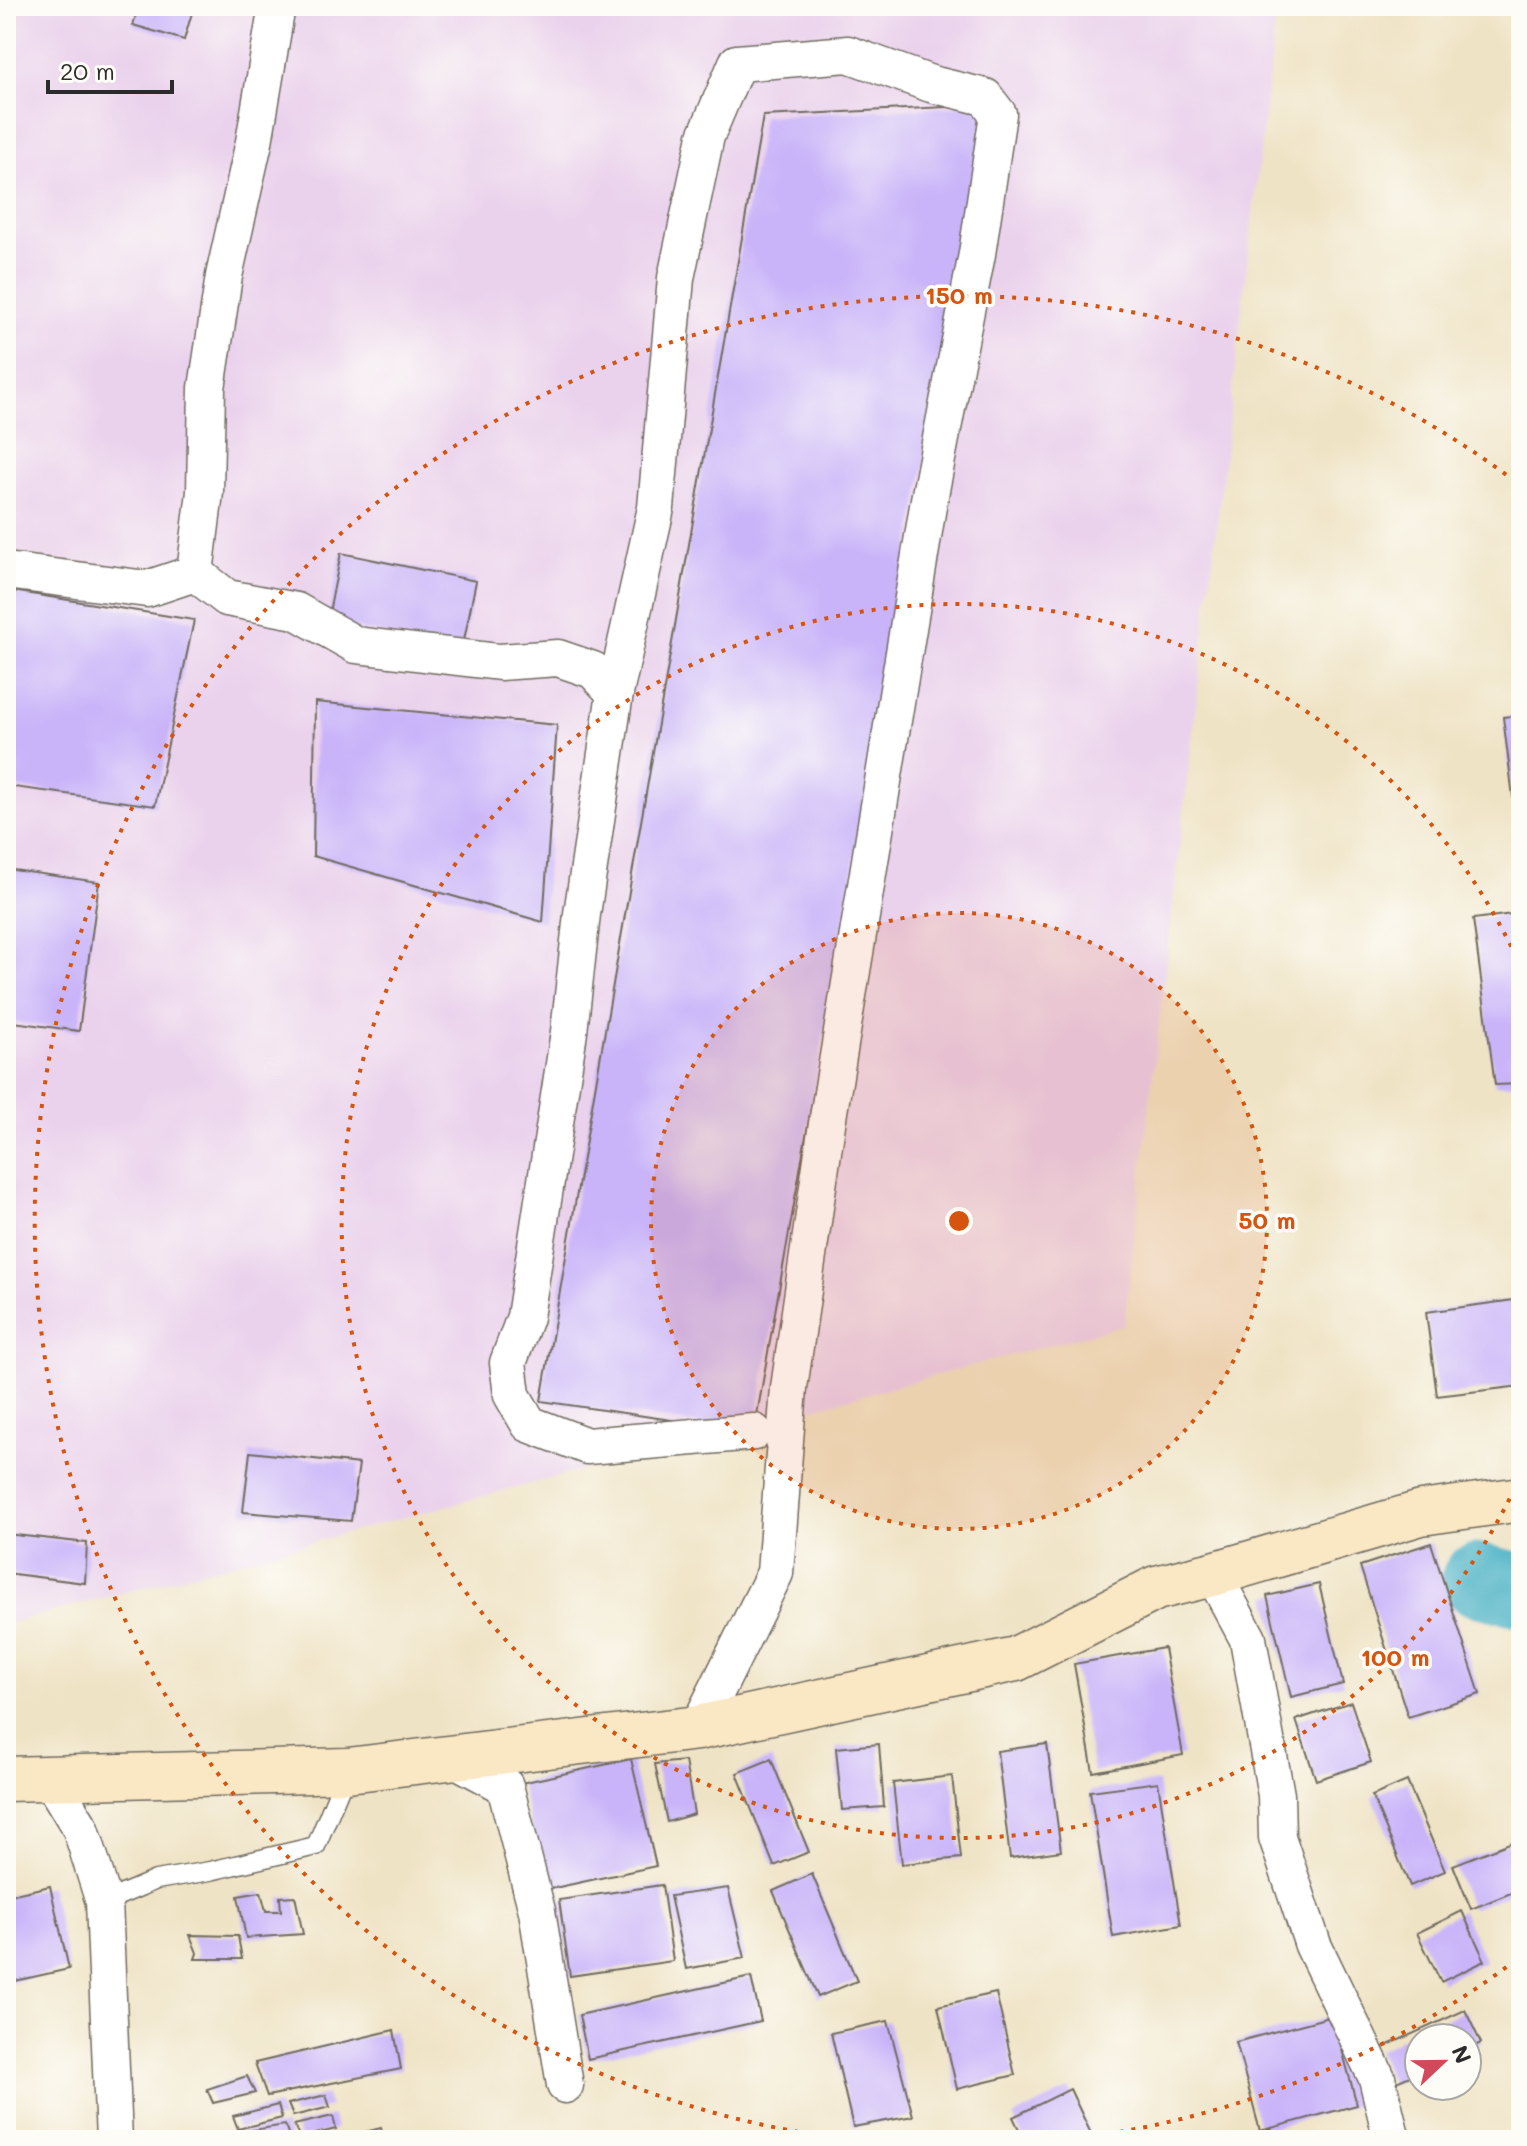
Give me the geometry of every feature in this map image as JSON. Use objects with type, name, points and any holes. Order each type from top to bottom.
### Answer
[{"type":"main road","points":[[6,1779],[348,1770],[698,1728],[1016,1659],[1156,1588],[1421,1513],[1521,1499]]},
{"type":"street","points":[[195,573],[205,492],[207,388],[224,276],[254,142],[277,6]]},
{"type":"street","points":[[698,1728],[775,1573],[789,1388],[827,1124],[929,500],[977,254],[998,114],[985,97],[931,84],[848,54],[737,63],[706,136],[676,278],[656,508],[615,693],[582,914],[569,1032],[525,1317],[508,1363],[512,1395],[529,1424],[587,1446],[754,1432]]},
{"type":"street","points":[[6,571],[147,589],[195,573]]},
{"type":"street","points":[[195,573],[227,598],[296,611],[356,645],[499,662],[558,658],[593,670],[615,693]]},
{"type":"street","points":[[1213,1574],[1248,1639],[1276,1795],[1277,1837],[1313,1945],[1377,2078],[1392,2140]]},
{"type":"street","points":[[453,1758],[505,1786],[537,1911],[565,2085]]},
{"type":"street","points":[[50,1778],[81,1829],[104,1902],[114,2140]]},
{"type":"lane","points":[[104,1902],[156,1880],[210,1871],[316,1846],[348,1770]]},
{"type":"shaded area","points":[[6,6],[1277,6],[1124,1325],[6,1624]]},
{"type":"building","points":[[139,6],[194,6],[184,40],[133,25]]},
{"type":"building","points":[[987,105],[754,1432],[541,1401],[763,116]]},
{"type":"building","points":[[341,553],[476,581],[462,650],[327,622]]},
{"type":"building","points":[[6,590],[194,620],[155,806],[6,786]]},
{"type":"building","points":[[315,702],[557,725],[543,922],[313,856]]},
{"type":"building","points":[[1521,715],[1521,844],[1519,845],[1503,717]]},
{"type":"building","points":[[6,869],[99,882],[79,1031],[6,1021]]},
{"type":"building","points":[[1521,913],[1521,1084],[1495,1085],[1473,919]]},
{"type":"building","points":[[1514,1300],[1521,1352],[1521,1386],[1437,1396],[1426,1312]]},
{"type":"building","points":[[250,1452],[359,1464],[351,1521],[243,1512]]},
{"type":"building","points":[[6,1534],[87,1543],[85,1583],[6,1573]]},
{"type":"building","points":[[1431,1543],[1480,1694],[1408,1717],[1360,1566]]},
{"type":"building","points":[[1319,1584],[1343,1684],[1291,1697],[1267,1596]]},
{"type":"building","points":[[1164,1648],[1183,1755],[1093,1772],[1074,1664]]},
{"type":"building","points":[[1351,1702],[1371,1762],[1316,1780],[1296,1720]]},
{"type":"building","points":[[879,1744],[884,1807],[842,1810],[836,1748]]},
{"type":"building","points":[[1047,1744],[1061,1851],[1010,1858],[997,1751]]},
{"type":"building","points":[[631,1759],[656,1866],[545,1890],[521,1783]]},
{"type":"building","points":[[771,1759],[809,1852],[774,1866],[737,1773]]},
{"type":"building","points":[[685,1761],[694,1814],[667,1822],[655,1764]]},
{"type":"building","points":[[952,1776],[961,1858],[902,1864],[893,1783]]},
{"type":"building","points":[[1407,1781],[1445,1871],[1410,1886],[1372,1796]]},
{"type":"building","points":[[1158,1782],[1181,1925],[1113,1937],[1090,1791]]},
{"type":"building","points":[[1520,1839],[1521,1889],[1471,1909],[1453,1865]]},
{"type":"building","points":[[812,1874],[857,1981],[818,1997],[773,1891]]},
{"type":"building","points":[[662,1885],[673,1961],[570,1976],[559,1900]]},
{"type":"building","points":[[50,1886],[69,1969],[6,1983],[6,1896]]},
{"type":"building","points":[[728,1888],[745,1958],[686,1969],[670,1896]]},
{"type":"building","points":[[261,1892],[266,1911],[281,1911],[280,1897],[295,1896],[303,1934],[246,1938],[238,1896]]},
{"type":"building","points":[[1462,1911],[1485,1961],[1441,1982],[1417,1933]]},
{"type":"building","points":[[190,1935],[238,1936],[242,1959],[195,1959],[197,1953]]},
{"type":"building","points":[[751,1977],[761,2021],[588,2059],[579,2015]]},
{"type":"building","points":[[996,1993],[1015,2075],[957,2089],[938,2006]]},
{"type":"building","points":[[1465,2010],[1471,2022],[1439,2022]]},
{"type":"building","points":[[1333,2016],[1357,2105],[1260,2131],[1236,2042]]},
{"type":"building","points":[[888,2021],[913,2116],[853,2127],[831,2033]]},
{"type":"building","points":[[394,2030],[401,2069],[267,2096],[255,2063]]},
{"type":"building","points":[[1403,2038],[1403,2079],[1392,2084],[1377,2050]]},
{"type":"building","points":[[247,2076],[255,2093],[213,2103],[207,2089]]},
{"type":"building","points":[[1070,2089],[1094,2140],[1024,2140],[1013,2117]]},
{"type":"building","points":[[326,2095],[330,2107],[293,2116],[288,2104]]},
{"type":"building","points":[[278,2105],[282,2118],[238,2129],[233,2116]]},
{"type":"building","points":[[333,2116],[336,2129],[300,2138],[294,2125]]},
{"type":"building","points":[[285,2125],[290,2139],[242,2140],[240,2132]]},
{"type":"building","points":[[381,2128],[384,2140],[346,2140],[346,2137]]},
{"type":"waterway","points":[[1478,1580],[1521,1590]]}]
